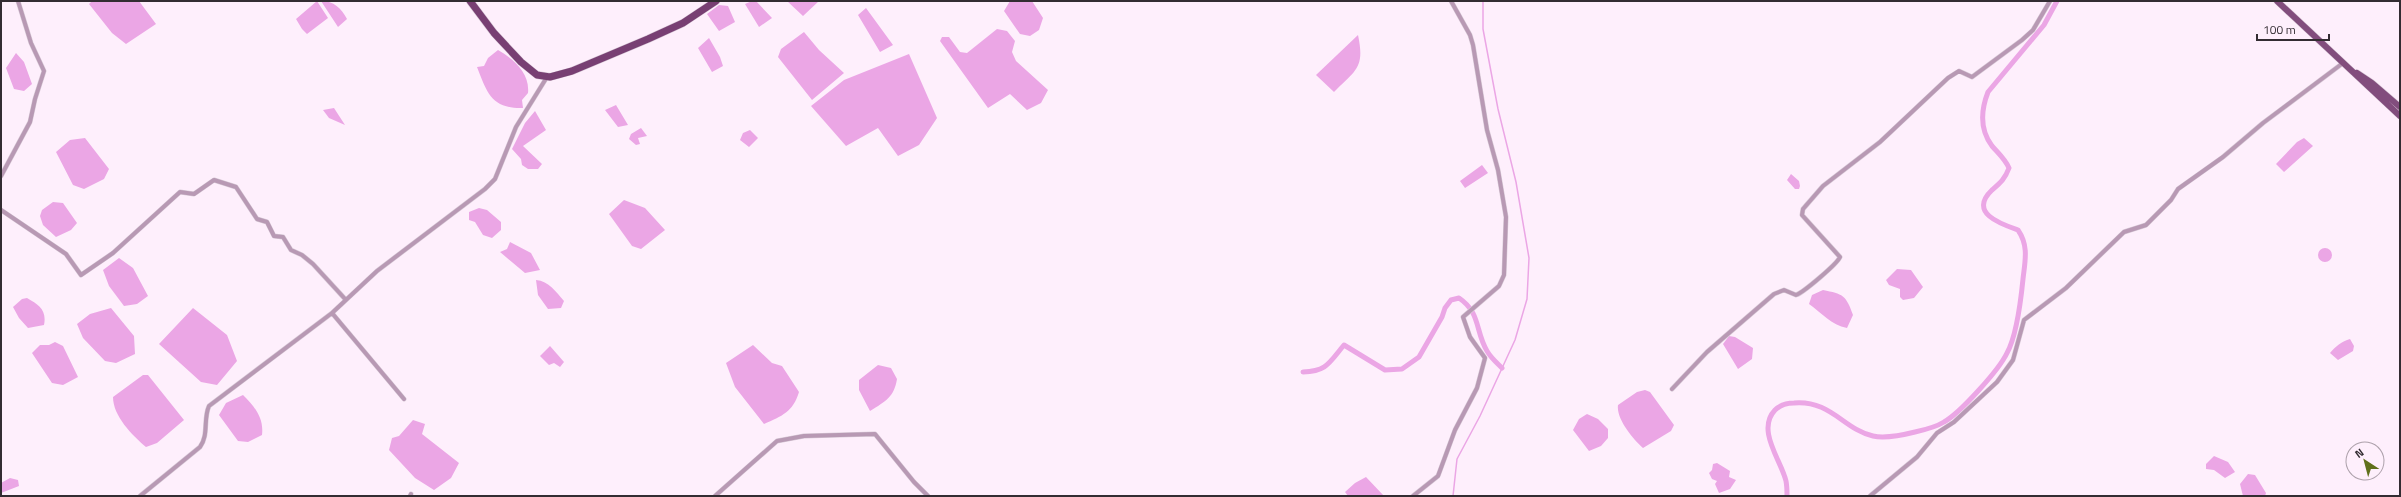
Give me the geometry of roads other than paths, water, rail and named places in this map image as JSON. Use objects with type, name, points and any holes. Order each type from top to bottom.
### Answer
[{"type":"highway","points":[[470,1],[494,33],[521,62],[536,75],[547,77],[572,71],[648,39],[683,23],[716,1]]},
{"type":"main road","points":[[2277,1],[2400,116]]},
{"type":"main road","points":[[2352,71],[2372,83],[2400,107]]},
{"type":"street","points":[[1,176],[30,122],[35,99],[44,71],[31,43],[18,1]]},
{"type":"street","points":[[1412,496],[1438,476],[1455,430],[1477,388],[1484,367],[1485,358],[1470,337],[1463,317],[1499,286],[1504,275],[1506,217],[1498,170],[1487,130],[1473,45],[1470,35],[1451,1]]},
{"type":"street","points":[[1672,390],[1707,352],[1774,294],[1784,290],[1796,295],[1803,293],[1827,270],[1837,264],[1840,257],[1802,215],[1803,209],[1823,186],[1880,142],[1948,78],[1959,71],[1972,77],[2022,40],[2033,30],[2050,1]]},
{"type":"street","points":[[1870,496],[1917,457],[1937,433],[1954,422],[1998,382],[2014,360],[2024,320],[2066,288],[2124,232],[2146,225],[2172,200],[2178,189],[2223,157],[2263,123],[2342,63]]},
{"type":"street","points":[[140,496],[200,447],[205,438],[206,412],[209,406],[332,313],[377,271],[485,189],[494,178],[516,127],[540,91],[547,77]]},
{"type":"street","points":[[1,210],[66,254],[81,276],[113,253],[180,192],[194,194],[214,180],[236,187],[257,219],[267,222],[274,236],[282,238],[291,250],[302,255],[313,264],[346,300]]},
{"type":"street","points":[[332,313],[404,399]]},
{"type":"street","points":[[715,496],[776,441],[804,436],[874,434],[914,482],[928,496]]},
{"type":"waterway","points":[[1453,496],[1457,459],[1480,416],[1515,340],[1527,299],[1529,258],[1516,182],[1498,109],[1483,29],[1483,1]]},
{"type":"waterway","points":[[1787,496],[1786,481],[1772,445],[1768,427],[1770,418],[1779,407],[1794,403],[1807,403],[1818,406],[1827,410],[1853,427],[1878,437],[1889,437],[1910,433],[1937,425],[1951,417],[1969,401],[1988,380],[2007,353],[2013,338],[2019,307],[2025,260],[2025,248],[2024,242],[2018,230],[1996,221],[1985,211],[1984,205],[1986,198],[2006,175],[2009,168],[2004,159],[1988,140],[1985,133],[1983,113],[1988,92],[2044,25],[2057,1]]},
{"type":"waterway","points":[[1303,372],[1323,368],[1344,345],[1385,370],[1402,369],[1419,357],[1442,317],[1445,308],[1451,300],[1459,298],[1471,310],[1483,344],[1492,358],[1502,368]]}]
